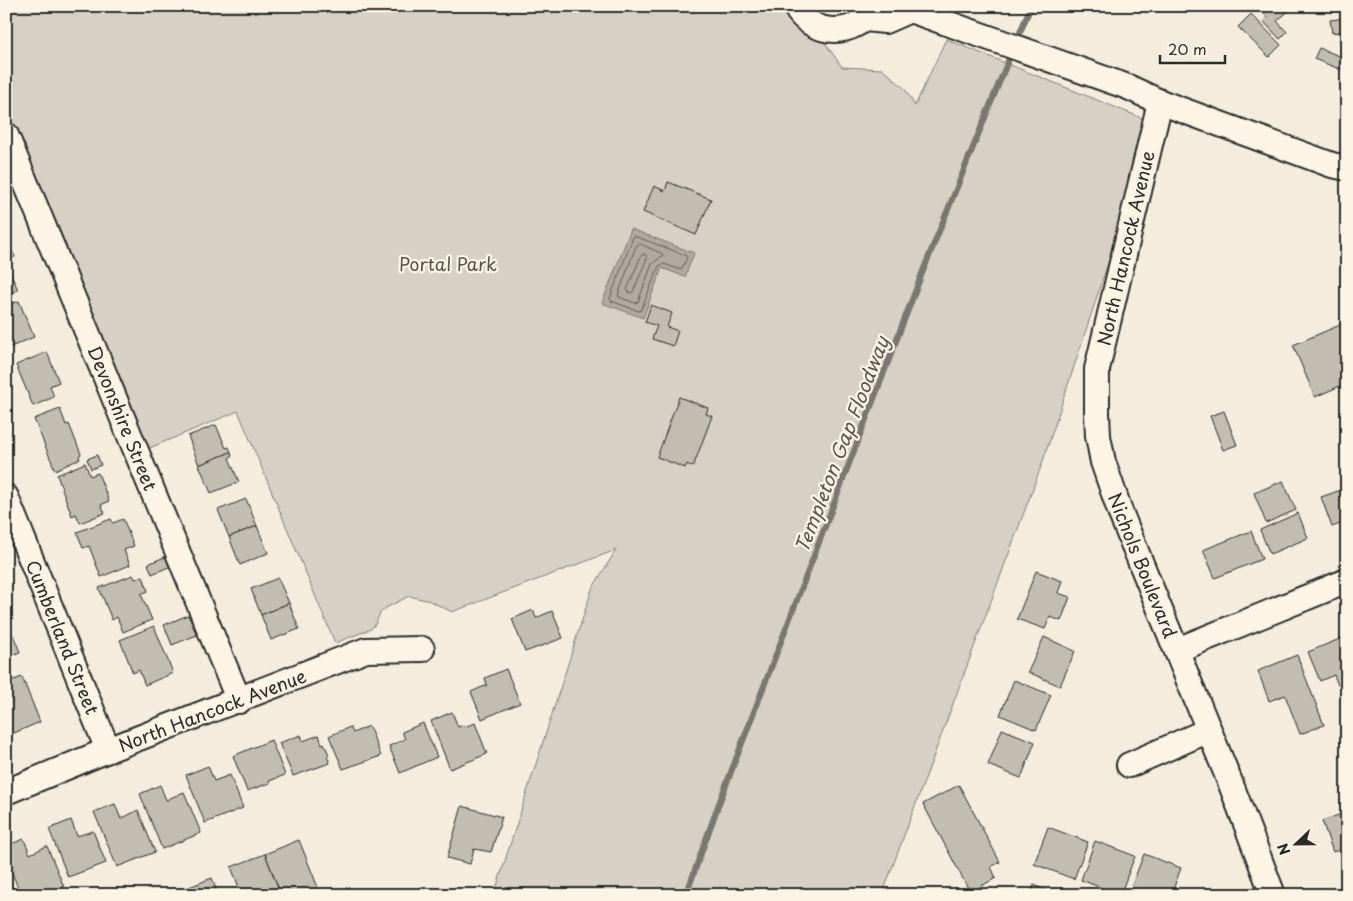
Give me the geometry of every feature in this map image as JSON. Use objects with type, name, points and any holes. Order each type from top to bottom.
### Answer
[{"type":"street","points":[[795,6],[809,23],[827,30],[838,31],[849,28],[870,12],[885,21],[908,8],[1128,87],[1160,102],[1332,165],[1347,168]]},
{"type":"street","name":"North Hancock Avenue","points":[[1096,395],[1097,369],[1101,348],[1160,102]]},
{"type":"street","name":"Devonshire Street","points":[[6,135],[239,701]]},
{"type":"street","name":"Nichols Boulevard","points":[[1096,395],[1098,436],[1103,462],[1121,514],[1209,730],[1272,895]]},
{"type":"street","name":"Cumberland Street","points":[[6,497],[108,750]]},
{"type":"street","points":[[1177,650],[1347,581]]},
{"type":"street","name":"North Hancock Avenue","points":[[6,792],[108,750],[239,701],[366,650],[422,649]]},
{"type":"street","points":[[1129,766],[1209,730]]},
{"type":"green space","name":"Portal Park","points":[[6,6],[782,6],[793,23],[825,43],[842,67],[883,69],[905,89],[915,106],[946,39],[1154,123],[1042,464],[882,895],[494,895],[592,589],[616,550],[452,612],[430,601],[409,596],[380,613],[371,629],[335,643],[238,411],[145,450],[6,112]]},
{"type":"water","points":[[631,229],[694,253],[685,277],[662,268],[643,318],[602,303]]},
{"type":"building","points":[[1257,6],[1290,6],[1292,8],[1277,21],[1287,32],[1280,39],[1263,21],[1267,17]]},
{"type":"building","points":[[1251,14],[1281,45],[1269,57],[1238,27]]},
{"type":"building","points":[[1347,18],[1347,31],[1332,33],[1330,20]]},
{"type":"building","points":[[1319,48],[1347,59],[1347,72],[1314,59]]},
{"type":"building","points":[[668,182],[711,199],[696,235],[643,212],[654,186],[665,191]]},
{"type":"building","points":[[8,242],[15,257],[6,261],[6,243]]},
{"type":"building","points":[[6,262],[18,290],[6,295]]},
{"type":"building","points":[[19,301],[34,337],[6,349],[6,306]]},
{"type":"building","points":[[651,305],[672,313],[667,327],[678,331],[673,346],[652,339],[657,326],[645,322]]},
{"type":"building","points":[[1347,322],[1347,383],[1315,397],[1293,345]]},
{"type":"building","points":[[47,352],[59,382],[50,386],[54,397],[33,406],[16,365]]},
{"type":"building","points":[[679,397],[708,408],[706,414],[712,416],[693,467],[687,464],[685,468],[657,457]]},
{"type":"building","points":[[60,409],[66,425],[69,424],[81,454],[79,456],[80,459],[55,470],[34,419]]},
{"type":"building","points":[[1224,411],[1237,445],[1223,450],[1210,416]]},
{"type":"building","points":[[216,425],[226,448],[229,447],[231,452],[199,465],[188,436]]},
{"type":"building","points":[[231,452],[232,456],[229,458],[239,482],[211,493],[199,465]]},
{"type":"building","points":[[97,455],[101,465],[91,469],[87,459]]},
{"type":"building","points":[[85,463],[90,476],[98,473],[109,501],[101,505],[105,513],[80,523],[76,514],[72,516],[57,475]]},
{"type":"building","points":[[1283,481],[1296,510],[1266,523],[1254,493]]},
{"type":"building","points":[[1347,488],[1347,526],[1345,522],[1332,527],[1321,497]]},
{"type":"building","points":[[246,499],[257,526],[229,537],[218,510]]},
{"type":"building","points":[[1298,513],[1308,538],[1270,554],[1260,530]]},
{"type":"building","points":[[111,519],[113,523],[123,519],[134,546],[124,550],[130,565],[101,577],[89,546],[83,548],[77,532]]},
{"type":"building","points":[[257,526],[268,553],[240,565],[229,537]]},
{"type":"building","points":[[1251,531],[1262,559],[1215,578],[1203,550]]},
{"type":"building","points":[[167,556],[171,566],[152,574],[148,564]]},
{"type":"building","points":[[1036,571],[1062,581],[1058,593],[1070,597],[1061,621],[1050,617],[1045,629],[1017,619]]},
{"type":"building","points":[[133,575],[135,579],[143,576],[148,591],[141,594],[152,620],[123,632],[117,617],[112,620],[99,588]]},
{"type":"building","points":[[278,578],[289,603],[261,615],[251,589]]},
{"type":"building","points":[[289,603],[299,629],[271,640],[261,615]]},
{"type":"building","points":[[533,610],[536,618],[552,611],[563,638],[525,652],[512,619]]},
{"type":"building","points":[[188,615],[197,635],[172,645],[164,625]]},
{"type":"building","points":[[7,620],[20,652],[8,657],[14,672],[6,675]]},
{"type":"building","points":[[154,626],[173,673],[145,685],[139,670],[133,673],[120,640]]},
{"type":"building","points":[[1347,636],[1347,682],[1338,685],[1334,675],[1320,681],[1308,652]]},
{"type":"building","points":[[1044,637],[1075,651],[1060,686],[1028,672]]},
{"type":"building","points":[[1297,655],[1324,725],[1300,734],[1285,695],[1269,701],[1258,671]]},
{"type":"building","points":[[506,669],[520,703],[482,719],[471,692],[487,685],[485,678]]},
{"type":"building","points":[[22,677],[40,722],[7,736],[6,683]]},
{"type":"building","points":[[1014,680],[1051,695],[1036,730],[1000,715]]},
{"type":"building","points":[[452,712],[458,727],[475,723],[487,754],[450,769],[431,721]]},
{"type":"building","points":[[423,723],[437,757],[400,773],[389,746],[405,739],[402,732]]},
{"type":"building","points":[[369,726],[381,756],[343,769],[329,736],[350,727],[353,733]]},
{"type":"building","points":[[1002,729],[1035,742],[1021,778],[988,765]]},
{"type":"building","points":[[301,735],[303,741],[319,735],[329,755],[327,756],[330,763],[293,776],[279,743]]},
{"type":"building","points":[[271,740],[285,775],[269,781],[270,783],[247,791],[233,756]]},
{"type":"building","points":[[208,766],[214,781],[230,775],[243,808],[205,823],[186,775]]},
{"type":"building","points":[[160,785],[166,800],[184,792],[201,833],[162,849],[140,794]]},
{"type":"building","points":[[959,785],[1000,862],[991,867],[996,878],[970,892],[923,804]]},
{"type":"building","points":[[115,804],[121,819],[138,810],[155,852],[117,867],[94,812]]},
{"type":"building","points":[[462,806],[502,817],[491,852],[474,849],[470,864],[447,858]]},
{"type":"building","points":[[1347,812],[1347,847],[1333,852],[1322,821]]},
{"type":"building","points":[[71,820],[77,836],[93,831],[106,863],[68,877],[49,829]]},
{"type":"building","points":[[1048,827],[1088,842],[1074,879],[1034,864]]},
{"type":"building","points":[[24,839],[30,854],[47,846],[64,887],[58,890],[60,895],[21,895],[6,858],[6,846]]},
{"type":"building","points":[[299,840],[321,895],[293,895],[292,891],[281,895],[265,854]]},
{"type":"building","points":[[1095,841],[1135,856],[1120,895],[1081,880]]},
{"type":"building","points":[[265,854],[281,895],[242,895],[231,867]]},
{"type":"building","points":[[1144,854],[1181,868],[1171,895],[1142,895],[1130,890]]},
{"type":"building","points":[[6,876],[14,895],[6,895]]},
{"type":"building","points":[[212,878],[218,895],[192,895],[189,887]]},
{"type":"building","points":[[1034,885],[1057,895],[1030,895]]},
{"type":"building","points":[[189,887],[192,895],[170,895]]},
{"type":"waterway","name":"Templeton Gap Floodway","points":[[1016,42],[1031,6]]},
{"type":"waterway","name":"Templeton Gap Floodway","points":[[686,895],[718,806],[921,276],[1012,51]]}]
